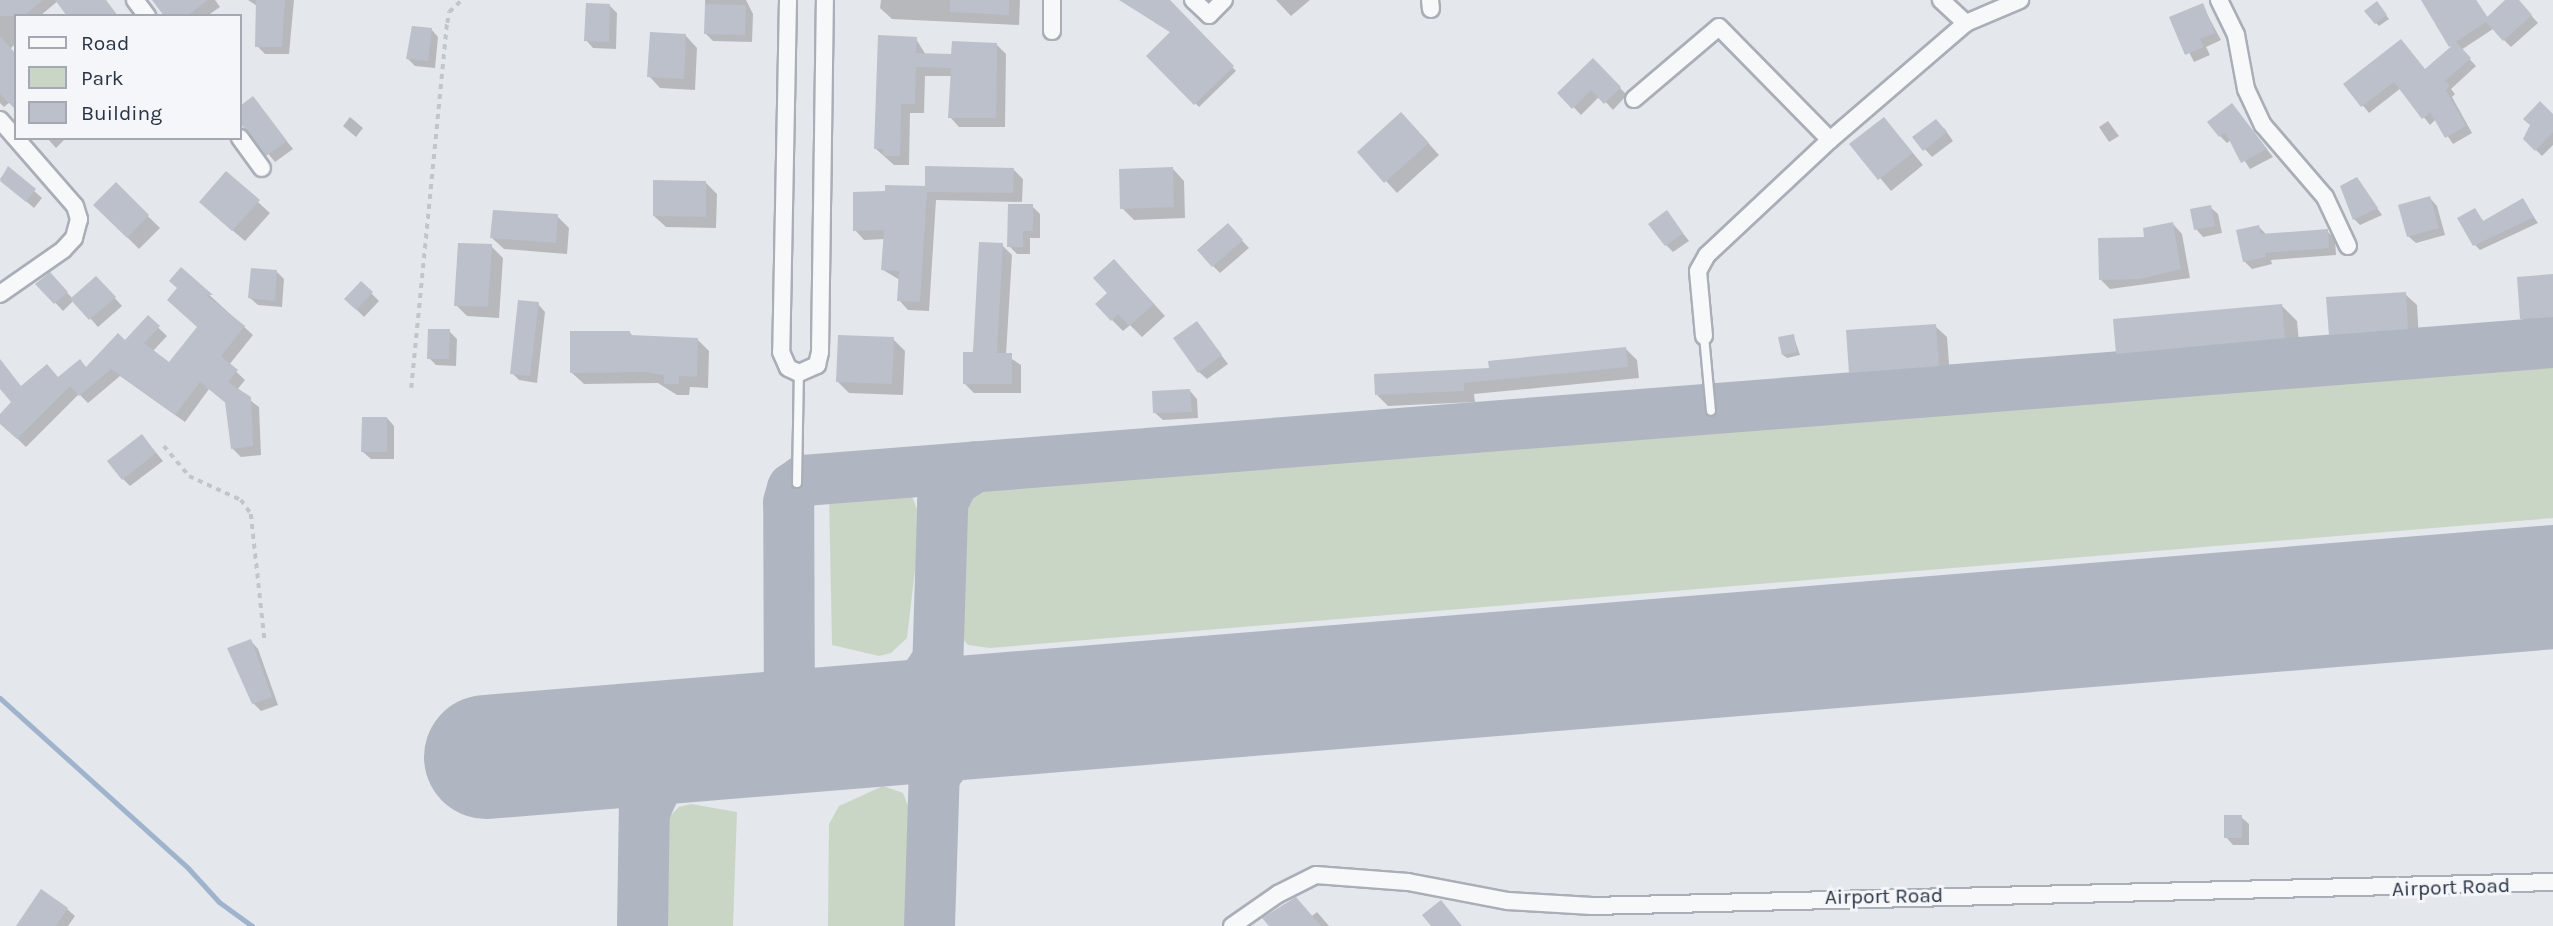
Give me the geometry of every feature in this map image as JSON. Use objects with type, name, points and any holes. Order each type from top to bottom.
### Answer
[{"type":"street","points":[[788,0],[781,352],[788,368],[799,373],[817,365],[820,352],[825,0]]},
{"type":"street","points":[[1052,0],[1052,31]]},
{"type":"street","points":[[1193,0],[1209,15],[1224,0]]},
{"type":"street","points":[[1941,0],[1966,23]]},
{"type":"street","points":[[1704,337],[1698,271],[1707,255],[1830,140],[1966,23],[2020,0]]},
{"type":"street","points":[[2219,0],[2236,35],[2246,89],[2263,125],[2325,197],[2348,246]]},
{"type":"street","points":[[1634,99],[1719,27],[1830,140]]},
{"type":"street","points":[[0,120],[14,136]]},
{"type":"street","points":[[0,294],[63,250],[74,238],[79,219],[75,206],[17,140]]},
{"type":"street","points":[[241,140],[262,168]]},
{"type":"street","name":"Airport Road","points":[[1232,926],[1278,894],[1316,875],[1408,882],[1508,901],[1592,906],[1818,897],[2477,887],[2553,882]]},
{"type":"lane","points":[[1704,337],[1711,411]]},
{"type":"lane","points":[[797,483],[799,373]]},
{"type":"path","points":[[411,388],[447,23],[449,12],[462,0]]},
{"type":"path","points":[[164,446],[189,475],[241,500],[251,514],[265,643]]},
{"type":"green space","points":[[2553,352],[2553,518],[990,648],[968,645],[950,625],[957,497],[964,489],[982,481]]},
{"type":"green space","points":[[880,485],[898,486],[911,494],[921,519],[907,638],[891,653],[879,656],[832,645],[829,493]]},
{"type":"green space","points":[[883,786],[903,793],[908,806],[907,926],[828,926],[829,824],[839,806]]},
{"type":"green space","points":[[691,804],[737,812],[733,926],[654,926],[662,824],[679,807]]},
{"type":"building","points":[[0,0],[43,0],[26,14],[0,16]]},
{"type":"building","points":[[55,0],[106,0],[116,14],[66,14]]},
{"type":"building","points":[[152,0],[208,0],[190,14],[162,14]]},
{"type":"building","points":[[256,0],[285,0],[282,47],[255,47]]},
{"type":"building","points":[[950,0],[1009,0],[1009,15],[950,12]]},
{"type":"building","points":[[1119,0],[1170,0],[1234,66],[1194,105],[1146,56],[1170,32]]},
{"type":"building","points":[[2421,0],[2476,0],[2487,17],[2505,0],[2519,0],[2532,15],[2503,41],[2486,22],[2456,42],[2471,58],[2445,81],[2450,86],[2446,90],[2466,126],[2445,138],[2430,112],[2422,119],[2394,82],[2361,107],[2343,84],[2401,39],[2425,69],[2455,43],[2449,47]]},
{"type":"building","points":[[2377,1],[2387,15],[2375,24],[2364,11]]},
{"type":"building","points":[[586,3],[610,4],[609,42],[584,41]]},
{"type":"building","points":[[2203,3],[2215,33],[2200,39],[2204,47],[2185,55],[2169,17]]},
{"type":"building","points":[[705,4],[746,5],[745,35],[704,34]]},
{"type":"building","points":[[412,26],[432,28],[428,61],[406,59]]},
{"type":"building","points":[[650,32],[686,34],[684,79],[647,77]]},
{"type":"building","points":[[878,35],[917,37],[916,53],[951,54],[952,41],[997,43],[996,118],[948,118],[951,68],[916,67],[915,104],[901,104],[900,156],[883,156],[883,149],[874,149]]},
{"type":"building","points":[[0,36],[14,52],[14,108],[0,94]]},
{"type":"building","points":[[1593,58],[1621,87],[1604,104],[1591,90],[1572,109],[1557,93]]},
{"type":"building","points":[[253,96],[287,141],[266,156],[242,126],[242,104]]},
{"type":"building","points":[[2540,101],[2553,114],[2553,132],[2535,151],[2523,139],[2530,125],[2523,119]]},
{"type":"building","points":[[2232,103],[2267,149],[2241,163],[2225,132],[2219,137],[2207,122]]},
{"type":"building","points":[[1401,112],[1429,143],[1384,183],[1357,152]]},
{"type":"building","points":[[1884,117],[1913,153],[1878,180],[1849,144]]},
{"type":"building","points":[[1936,119],[1947,132],[1923,151],[1912,137]]},
{"type":"building","points":[[8,166],[36,189],[26,202],[0,181]]},
{"type":"building","points":[[925,166],[1014,168],[1013,193],[927,192],[920,302],[897,301],[899,271],[881,270],[884,230],[853,231],[853,192],[885,191],[885,185],[925,186]]},
{"type":"building","points":[[1173,167],[1174,207],[1120,209],[1119,169]]},
{"type":"building","points":[[226,171],[260,200],[232,231],[199,202]]},
{"type":"building","points":[[2357,177],[2378,208],[2353,220],[2340,186]]},
{"type":"building","points":[[653,180],[706,181],[706,217],[653,216]]},
{"type":"building","points":[[116,182],[149,215],[127,238],[93,205]]},
{"type":"building","points":[[2430,196],[2439,228],[2407,237],[2398,205]]},
{"type":"building","points":[[2523,198],[2534,217],[2473,246],[2457,218],[2475,208],[2483,221]]},
{"type":"building","points":[[1008,204],[1033,204],[1033,231],[1023,231],[1023,247],[1007,247]]},
{"type":"building","points":[[2211,205],[2215,226],[2194,230],[2190,209]]},
{"type":"building","points":[[493,210],[558,214],[556,243],[490,238]]},
{"type":"building","points":[[1667,210],[1683,233],[1665,246],[1648,224]]},
{"type":"building","points":[[2173,222],[2181,269],[2140,279],[2099,280],[2098,238],[2144,237],[2143,228]]},
{"type":"building","points":[[1228,223],[1243,240],[1212,267],[1197,250]]},
{"type":"building","points":[[2259,225],[2261,234],[2328,229],[2329,248],[2265,253],[2266,257],[2243,262],[2236,230]]},
{"type":"building","points":[[979,242],[1003,243],[997,353],[1012,353],[1012,384],[963,384],[963,352],[973,352]]},
{"type":"building","points":[[458,243],[492,244],[488,307],[454,306]]},
{"type":"building","points":[[1114,259],[1154,304],[1129,326],[1118,314],[1111,321],[1095,304],[1107,293],[1093,278]]},
{"type":"building","points":[[181,267],[213,295],[206,295],[245,326],[221,356],[238,370],[228,382],[251,397],[253,446],[231,449],[225,402],[200,382],[175,415],[111,369],[79,396],[70,386],[17,439],[0,424],[0,414],[11,402],[0,389],[0,359],[21,386],[47,364],[58,377],[80,359],[86,367],[118,333],[125,340],[148,315],[160,326],[144,343],[169,362],[197,327],[167,300],[177,288],[169,281]]},
{"type":"building","points":[[251,268],[277,270],[275,301],[248,298]]},
{"type":"building","points":[[50,272],[68,292],[54,304],[35,284]]},
{"type":"building","points":[[2553,274],[2553,317],[2520,319],[2517,277]]},
{"type":"building","points":[[96,276],[116,297],[89,320],[70,299]]},
{"type":"building","points":[[361,281],[373,292],[356,310],[344,299]]},
{"type":"building","points":[[2406,292],[2408,329],[2329,335],[2326,297]]},
{"type":"building","points":[[518,300],[539,302],[530,376],[510,374]]},
{"type":"building","points":[[2282,304],[2285,338],[2116,354],[2113,319]]},
{"type":"building","points":[[1197,321],[1222,355],[1198,373],[1173,338]]},
{"type":"building","points":[[1936,324],[1939,366],[1849,373],[1846,330]]},
{"type":"building","points":[[428,329],[450,329],[449,359],[427,359]]},
{"type":"building","points":[[570,331],[630,331],[630,335],[698,338],[697,377],[679,376],[679,384],[664,384],[664,375],[645,372],[570,373]]},
{"type":"building","points":[[1794,334],[1797,352],[1782,355],[1778,337]]},
{"type":"building","points":[[838,335],[894,337],[892,384],[836,382]]},
{"type":"building","points":[[1626,347],[1628,367],[1464,383],[1464,391],[1375,395],[1374,374],[1489,368],[1488,361]]},
{"type":"building","points":[[1190,389],[1192,412],[1153,413],[1152,391]]},
{"type":"building","points":[[362,417],[387,417],[387,452],[361,452]]},
{"type":"building","points":[[142,434],[156,453],[122,480],[107,461]]},
{"type":"building","points":[[251,639],[272,697],[252,704],[227,648]]},
{"type":"building","points":[[2224,815],[2242,815],[2242,838],[2224,838]]},
{"type":"building","points":[[41,889],[68,908],[56,926],[16,926]]},
{"type":"building","points":[[1296,897],[1321,926],[1269,926],[1262,918]]},
{"type":"building","points":[[1441,900],[1462,926],[1431,926],[1422,915]]},
{"type":"waterway","points":[[0,698],[188,868],[219,902],[252,926]]},
{"type":"taxiway","points":[[789,732],[788,502],[792,488],[803,480],[2553,342]]},
{"type":"taxiway","points":[[929,926],[942,502],[953,480],[975,466]]},
{"type":"taxiway","points":[[934,775],[913,744],[881,724],[913,696],[937,660]]},
{"type":"taxiway","points":[[934,775],[960,740],[998,715]]},
{"type":"taxiway","points":[[644,811],[662,772],[725,737]]},
{"type":"taxiway","points":[[642,926],[645,744]]},
{"type":"runway","points":[[486,757],[2553,587]]}]
